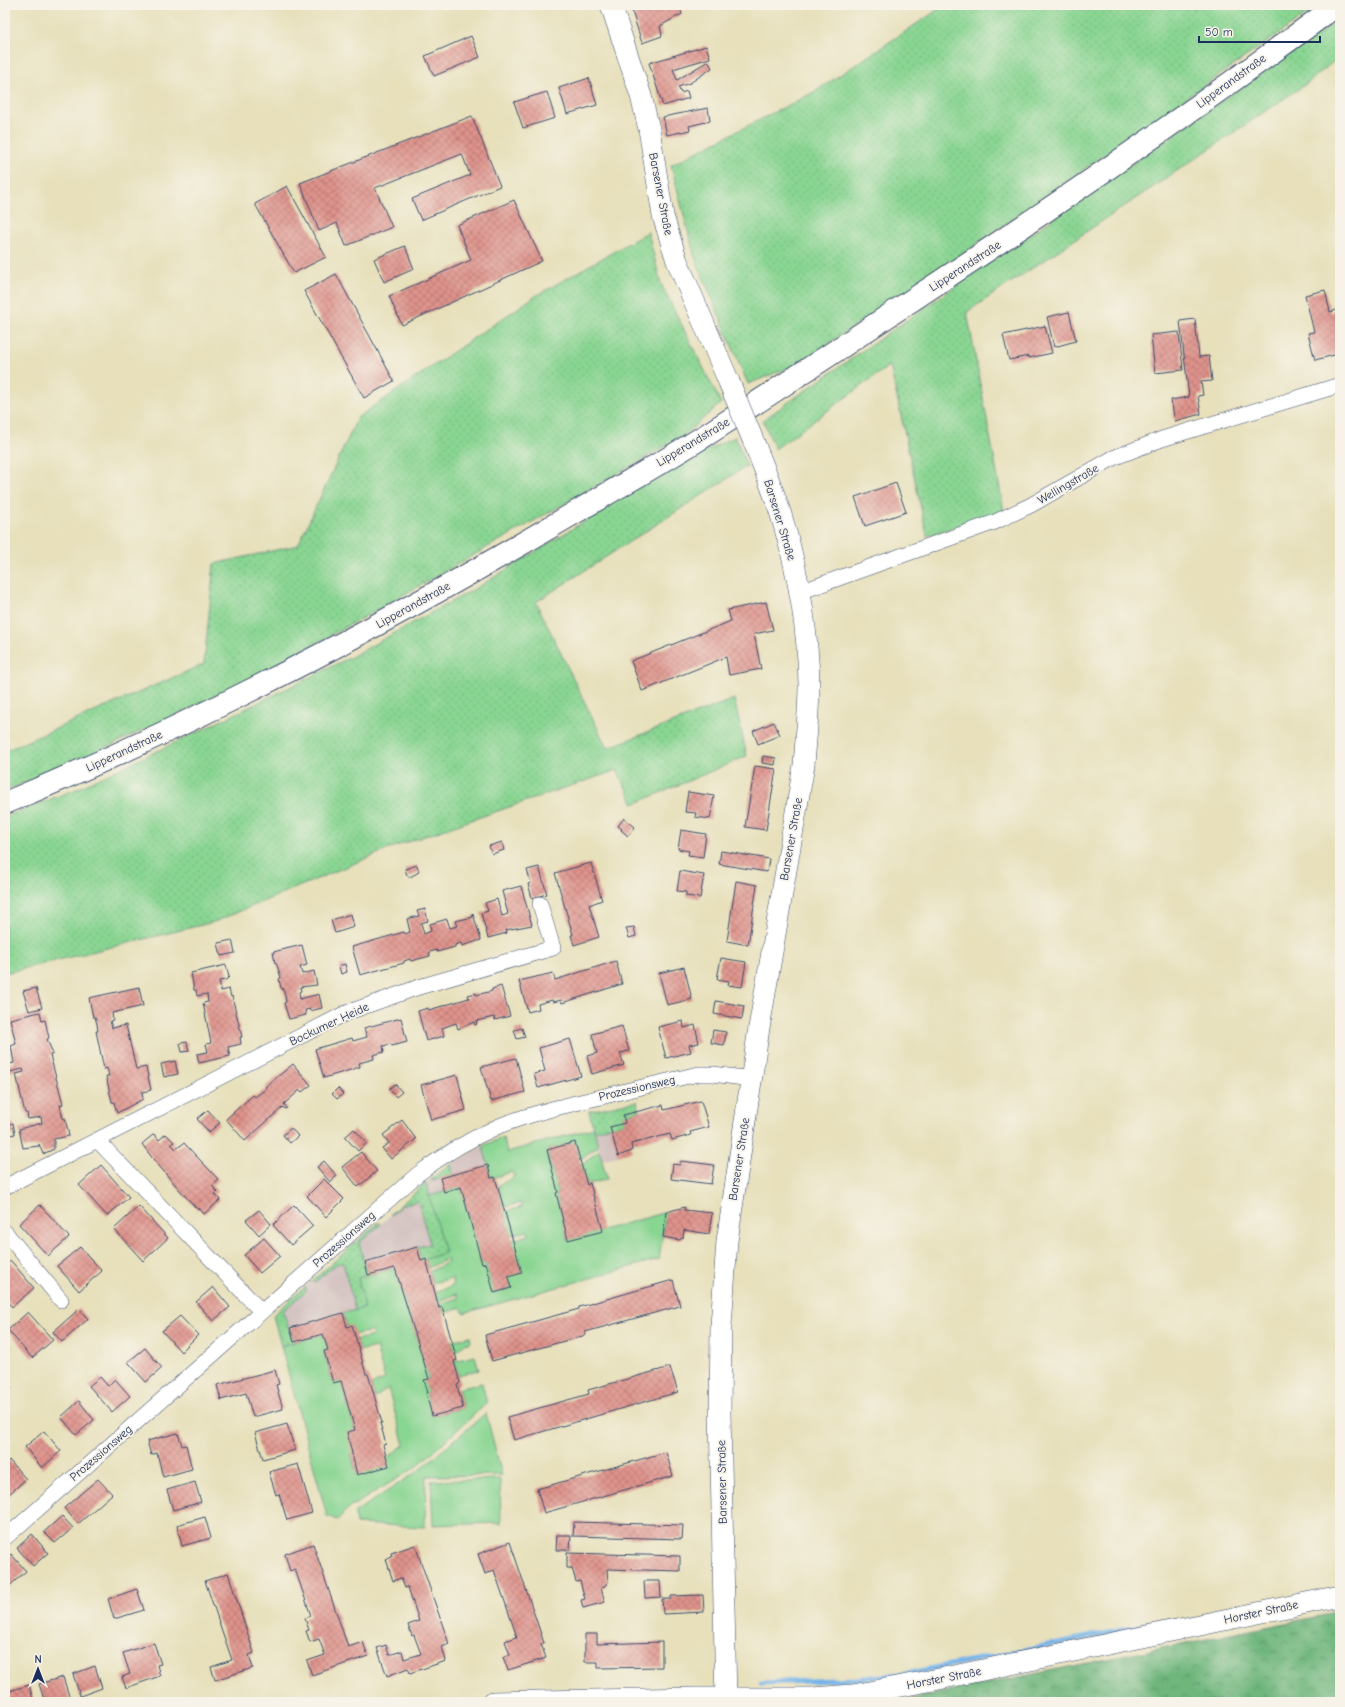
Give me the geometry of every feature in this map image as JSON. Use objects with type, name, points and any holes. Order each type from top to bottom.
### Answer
[{"type":"main road","name":"Lipperandstraße","points":[[5,803],[82,771],[209,712],[349,640],[507,553],[714,430],[1005,239],[1117,163],[1337,5]]},
{"type":"street","name":"Barsener Straße","points":[[611,5],[641,96],[649,129],[664,216],[677,261],[753,440],[774,492],[784,525],[800,592],[809,683],[808,722],[805,751],[728,1228],[721,1326],[720,1413],[726,1700]]},
{"type":"street","name":"Wellingstraße","points":[[800,592],[995,522],[1022,510],[1113,458],[1162,439],[1340,385]]},
{"type":"street","name":"Bockumer Heide","points":[[5,1187],[98,1141],[346,1013],[420,987],[553,948],[540,904]]},
{"type":"street","name":"Prozessionsweg","points":[[5,1538],[261,1311],[418,1174],[438,1159],[474,1138],[500,1126],[531,1115],[685,1077],[713,1074],[751,1079]]},
{"type":"street","points":[[98,1141],[261,1311]]},
{"type":"street","points":[[5,1232],[61,1300]]},
{"type":"street","name":"Horster Straße","points":[[493,1702],[726,1700],[812,1698],[853,1695],[947,1678],[1340,1596]]},
{"type":"shaded area","points":[[610,1127],[618,1156],[602,1160],[594,1131]]},
{"type":"shaded area","points":[[483,1146],[488,1165],[453,1175],[451,1164]]},
{"type":"shaded area","points":[[440,1178],[444,1192],[429,1196],[426,1183],[431,1179],[432,1181]]},
{"type":"shaded area","points":[[418,1201],[430,1244],[365,1262],[359,1243],[402,1205]]},
{"type":"shaded area","points":[[343,1263],[355,1310],[290,1328],[283,1311],[306,1290],[305,1287],[312,1281],[314,1283],[336,1264]]},
{"type":"green space","points":[[945,5],[1320,5],[964,253],[798,364],[748,384],[695,258],[671,165],[816,91]]},
{"type":"green space","points":[[1340,19],[1340,56],[1309,82],[967,312],[1004,511],[927,536],[890,365],[775,449],[763,420]]},
{"type":"green space","points":[[648,232],[661,284],[721,403],[682,437],[368,615],[232,689],[84,758],[5,791],[5,751],[204,664],[214,564],[298,545],[358,417],[534,297]]},
{"type":"green space","points":[[735,437],[747,466],[536,602],[607,748],[734,699],[747,756],[634,804],[617,770],[396,846],[214,922],[5,973],[5,817],[79,788],[351,657],[478,587],[659,475],[691,457]]},
{"type":"green space","points":[[637,1101],[639,1111],[623,1115],[625,1123],[594,1131],[589,1111]]},
{"type":"green space","points":[[594,1128],[598,1146],[579,1160],[575,1142],[547,1150],[568,1240],[666,1212],[659,1259],[464,1313],[461,1308],[444,1313],[442,1307],[439,1308],[439,1304],[458,1298],[457,1294],[438,1301],[435,1292],[454,1285],[452,1278],[433,1283],[429,1272],[448,1262],[447,1259],[428,1268],[426,1259],[445,1253],[429,1196],[461,1187],[482,1264],[486,1263],[494,1293],[511,1288],[508,1277],[512,1240],[529,1235],[528,1231],[511,1235],[504,1212],[522,1207],[521,1203],[503,1207],[498,1186],[514,1177],[512,1172],[491,1178],[483,1146],[503,1137],[507,1152]]},
{"type":"green space","points":[[599,1150],[607,1179],[587,1185],[581,1166]]},
{"type":"green space","points":[[451,1164],[453,1175],[432,1181],[431,1179]]},
{"type":"green space","points":[[426,1183],[445,1253],[421,1261],[417,1247],[430,1244],[418,1201],[402,1205],[391,1215],[390,1214]]},
{"type":"green space","points":[[379,1222],[381,1224],[359,1243],[368,1275],[358,1278],[365,1308],[355,1310],[343,1263],[336,1264],[314,1283],[312,1281]]},
{"type":"green space","points":[[395,1268],[429,1379],[425,1380],[428,1393],[426,1393],[432,1416],[463,1408],[458,1389],[482,1383],[487,1403],[416,1467],[349,1508],[337,1520],[327,1516],[281,1346],[323,1334],[328,1350],[324,1352],[333,1383],[341,1381],[355,1430],[353,1454],[351,1454],[357,1475],[386,1459],[404,1445],[388,1388],[375,1398],[371,1385],[385,1379],[376,1347],[359,1351],[356,1340],[373,1336],[371,1331],[354,1335],[347,1327],[343,1313],[365,1308],[358,1278]]},
{"type":"green space","points":[[305,1287],[307,1290],[283,1311],[294,1342],[281,1346],[273,1315]]},
{"type":"green space","points":[[470,1336],[471,1342],[465,1344],[455,1352],[452,1341]]},
{"type":"green space","points":[[475,1356],[479,1370],[458,1375],[454,1361]]},
{"type":"green space","points":[[486,1413],[502,1475],[426,1476],[425,1527],[356,1524],[355,1512],[417,1472]]},
{"type":"green space","points":[[500,1479],[501,1523],[433,1525],[431,1481]]},
{"type":"green space","points":[[1340,1612],[1340,1702],[895,1702]]},
{"type":"building","points":[[630,5],[652,5],[653,8],[659,5],[679,5],[682,14],[660,26],[662,36],[642,43]]},
{"type":"building","points":[[471,36],[480,57],[434,76],[425,56]]},
{"type":"building","points":[[706,46],[710,58],[673,69],[677,80],[708,61],[712,68],[690,83],[678,87],[681,93],[687,91],[689,98],[663,106],[649,63]]},
{"type":"building","points":[[589,78],[597,105],[567,114],[559,88]]},
{"type":"building","points":[[547,92],[555,118],[523,128],[514,102]]},
{"type":"building","points":[[708,108],[710,121],[689,126],[690,130],[667,135],[663,117]]},
{"type":"building","points":[[472,116],[500,186],[421,220],[412,199],[470,175],[462,154],[375,188],[392,227],[346,246],[337,223],[319,231],[300,183]]},
{"type":"building","points":[[287,186],[326,257],[294,273],[255,204]]},
{"type":"building","points":[[514,200],[542,261],[402,325],[389,296],[471,260],[457,225]]},
{"type":"building","points":[[405,246],[414,269],[384,282],[374,259]]},
{"type":"building","points":[[336,274],[394,381],[364,398],[304,291]]},
{"type":"building","points":[[1325,290],[1330,312],[1340,309],[1340,350],[1337,351],[1338,354],[1315,360],[1308,333],[1314,332],[1305,295]]},
{"type":"building","points":[[1069,312],[1076,341],[1054,347],[1047,317]]},
{"type":"building","points":[[1195,319],[1199,357],[1209,356],[1212,381],[1201,382],[1203,395],[1198,396],[1201,414],[1175,421],[1171,400],[1189,397],[1180,321]]},
{"type":"building","points":[[1045,326],[1052,353],[1029,358],[1029,356],[1009,360],[1003,335]]},
{"type":"building","points":[[1179,332],[1183,370],[1155,373],[1151,335]]},
{"type":"building","points":[[896,483],[906,512],[865,526],[855,497]]},
{"type":"building","points":[[766,602],[773,630],[754,634],[761,669],[729,675],[726,657],[642,691],[631,661],[731,621],[728,610]]},
{"type":"building","points":[[774,722],[780,735],[758,744],[753,731]]},
{"type":"building","points":[[763,756],[776,758],[775,765],[762,763]]},
{"type":"building","points":[[755,766],[776,769],[766,830],[745,827]]},
{"type":"building","points":[[688,792],[714,796],[710,819],[695,817],[696,813],[685,812]]},
{"type":"building","points":[[624,818],[635,827],[628,836],[618,826]]},
{"type":"building","points":[[681,830],[706,834],[703,857],[688,855],[689,851],[678,849]]},
{"type":"building","points":[[502,842],[504,850],[492,854],[489,846]]},
{"type":"building","points":[[721,851],[769,859],[767,872],[719,864]]},
{"type":"building","points":[[591,863],[602,900],[589,905],[599,937],[574,945],[571,935],[573,935],[555,873]]},
{"type":"building","points":[[417,865],[419,872],[410,877],[407,875],[405,869]]},
{"type":"building","points":[[539,867],[547,894],[532,898],[528,884],[531,883],[527,870]]},
{"type":"building","points":[[680,871],[704,875],[700,898],[686,896],[686,892],[677,891]]},
{"type":"building","points":[[736,881],[757,885],[748,945],[727,941]]},
{"type":"building","points":[[521,886],[532,925],[506,930],[507,933],[488,938],[481,913],[488,911],[485,903],[497,899],[502,916],[508,914],[502,891]]},
{"type":"building","points":[[425,909],[428,921],[421,923],[424,934],[431,931],[430,924],[447,919],[450,928],[457,926],[455,921],[473,917],[473,914],[481,940],[462,946],[461,943],[455,945],[455,947],[437,952],[437,950],[429,952],[430,956],[411,961],[410,959],[404,961],[404,963],[360,975],[352,947],[404,932],[405,934],[410,932],[407,919],[419,916],[417,911]]},
{"type":"building","points":[[351,914],[354,927],[335,933],[331,920]]},
{"type":"building","points":[[634,927],[636,936],[629,938],[626,928]]},
{"type":"building","points":[[232,940],[235,953],[221,956],[218,943]]},
{"type":"building","points":[[302,945],[307,965],[300,967],[302,974],[314,971],[317,985],[300,987],[300,999],[319,994],[322,1008],[310,1011],[310,1009],[305,1010],[306,1015],[289,1019],[284,1003],[286,1002],[285,995],[281,988],[279,979],[281,978],[275,963],[273,952]]},
{"type":"building","points":[[721,958],[746,962],[742,987],[728,985],[729,981],[717,979]]},
{"type":"building","points":[[616,961],[622,984],[562,1003],[561,1000],[553,1002],[552,1000],[538,1004],[539,1009],[528,1012],[519,981],[553,973],[555,980]]},
{"type":"building","points":[[345,964],[347,972],[341,974],[339,966]]},
{"type":"building","points":[[226,965],[229,977],[226,980],[219,981],[221,991],[229,989],[231,997],[232,996],[242,1037],[240,1037],[241,1044],[228,1047],[230,1056],[199,1063],[197,1054],[208,1052],[206,1044],[211,1043],[203,1003],[208,1002],[207,994],[197,996],[196,990],[194,990],[191,973]]},
{"type":"building","points":[[684,967],[692,999],[667,1005],[659,973]]},
{"type":"building","points":[[501,986],[510,1016],[495,1020],[494,1017],[476,1021],[477,1024],[475,1025],[474,1022],[458,1029],[456,1023],[442,1028],[444,1036],[426,1041],[418,1011],[428,1008],[429,1010],[469,998],[468,995],[476,993],[476,995],[492,991],[492,989]]},
{"type":"building","points":[[139,987],[143,1006],[112,1013],[113,1020],[110,1021],[112,1028],[126,1025],[136,1069],[146,1067],[151,1090],[142,1092],[143,1099],[117,1113],[114,1102],[112,1102],[106,1076],[109,1076],[107,1068],[104,1069],[96,1031],[98,1031],[97,1024],[95,1017],[93,1017],[89,998]]},
{"type":"building","points":[[36,988],[42,1008],[29,1011],[23,991]]},
{"type":"building","points":[[716,1001],[744,1006],[742,1019],[714,1014]]},
{"type":"building","points":[[40,1012],[42,1021],[45,1020],[49,1038],[47,1039],[53,1054],[50,1055],[63,1104],[60,1105],[63,1119],[65,1118],[69,1136],[54,1139],[54,1149],[43,1154],[39,1144],[39,1146],[23,1148],[19,1129],[42,1123],[41,1117],[28,1119],[27,1113],[25,1113],[16,1074],[24,1072],[23,1069],[5,1073],[5,1065],[14,1063],[11,1046],[16,1044],[10,1019]]},
{"type":"building","points":[[401,1018],[407,1042],[392,1046],[391,1044],[383,1046],[384,1052],[373,1055],[374,1059],[359,1063],[360,1067],[324,1078],[315,1049],[352,1038],[353,1041],[367,1037],[364,1028]]},
{"type":"building","points":[[683,1021],[684,1028],[695,1025],[699,1043],[689,1045],[691,1052],[666,1058],[658,1027]]},
{"type":"building","points":[[622,1026],[629,1051],[620,1053],[624,1065],[592,1074],[587,1056],[597,1053],[592,1034]]},
{"type":"building","points":[[522,1028],[525,1037],[517,1039],[514,1030]]},
{"type":"building","points":[[713,1030],[726,1032],[724,1045],[711,1043]]},
{"type":"building","points":[[570,1039],[581,1076],[538,1088],[534,1074],[545,1071],[539,1048]]},
{"type":"building","points":[[187,1042],[189,1051],[182,1052],[180,1043]]},
{"type":"building","points":[[516,1058],[525,1092],[491,1101],[481,1067]]},
{"type":"building","points":[[175,1061],[178,1074],[164,1077],[161,1064]]},
{"type":"building","points":[[293,1064],[311,1085],[302,1092],[300,1090],[284,1104],[287,1108],[285,1109],[283,1107],[245,1141],[226,1119],[253,1095],[255,1097],[267,1088],[265,1087]]},
{"type":"building","points":[[457,1075],[466,1110],[431,1120],[421,1085]]},
{"type":"building","points":[[395,1084],[402,1092],[396,1097],[389,1089]]},
{"type":"building","points":[[338,1088],[343,1094],[337,1099],[332,1094]]},
{"type":"building","points":[[701,1101],[709,1127],[690,1132],[691,1135],[672,1140],[670,1134],[631,1144],[632,1151],[618,1156],[610,1127],[625,1123],[623,1115],[663,1105],[664,1110]]},
{"type":"building","points":[[208,1110],[220,1123],[209,1132],[197,1119]]},
{"type":"building","points":[[402,1120],[416,1139],[391,1159],[382,1148],[389,1143],[383,1135]]},
{"type":"building","points":[[13,1123],[15,1134],[5,1136],[5,1125]]},
{"type":"building","points":[[291,1128],[298,1136],[290,1143],[283,1135]]},
{"type":"building","points":[[354,1129],[367,1143],[358,1151],[345,1137]]},
{"type":"building","points":[[154,1134],[159,1140],[166,1134],[174,1142],[171,1144],[176,1149],[184,1143],[219,1180],[212,1186],[218,1192],[215,1194],[220,1200],[204,1214],[199,1208],[198,1210],[185,1196],[142,1144]]},
{"type":"building","points":[[575,1142],[587,1185],[590,1183],[603,1231],[568,1240],[547,1150]]},
{"type":"building","points":[[361,1152],[377,1171],[358,1187],[342,1167]]},
{"type":"building","points":[[324,1161],[337,1176],[330,1182],[317,1167]]},
{"type":"building","points":[[681,1161],[714,1165],[711,1184],[671,1179],[673,1164],[680,1165]]},
{"type":"building","points":[[101,1165],[129,1197],[107,1216],[79,1185]]},
{"type":"building","points":[[488,1165],[491,1178],[495,1177],[522,1273],[508,1277],[511,1288],[494,1293],[486,1263],[482,1264],[461,1187],[444,1192],[440,1178]]},
{"type":"building","points":[[324,1179],[344,1199],[326,1217],[307,1196]]},
{"type":"building","points":[[40,1205],[69,1237],[48,1256],[19,1224]]},
{"type":"building","points":[[294,1205],[313,1226],[291,1245],[273,1225]]},
{"type":"building","points":[[139,1206],[168,1238],[143,1261],[114,1229]]},
{"type":"building","points":[[685,1207],[684,1210],[712,1213],[709,1234],[684,1230],[683,1238],[679,1240],[663,1237],[666,1212]]},
{"type":"building","points":[[259,1210],[271,1224],[259,1235],[246,1220]]},
{"type":"building","points":[[264,1238],[280,1256],[260,1273],[244,1255]]},
{"type":"building","points":[[80,1247],[102,1271],[79,1291],[57,1266]]},
{"type":"building","points":[[417,1247],[421,1261],[426,1259],[439,1308],[442,1307],[450,1335],[457,1360],[454,1361],[460,1383],[457,1385],[463,1408],[432,1416],[424,1380],[429,1379],[395,1268],[368,1275],[365,1262]]},
{"type":"building","points":[[11,1261],[34,1288],[12,1307],[5,1299],[5,1266]]},
{"type":"building","points":[[673,1280],[680,1306],[585,1332],[586,1335],[492,1361],[485,1335],[579,1309],[579,1307]]},
{"type":"building","points":[[213,1287],[230,1307],[213,1321],[196,1302]]},
{"type":"building","points":[[79,1309],[88,1319],[62,1342],[53,1332]]},
{"type":"building","points":[[28,1312],[53,1340],[32,1358],[8,1330]]},
{"type":"building","points":[[343,1313],[347,1327],[352,1325],[366,1374],[368,1374],[382,1423],[380,1423],[386,1444],[383,1445],[389,1466],[357,1475],[347,1432],[355,1430],[341,1381],[333,1383],[324,1351],[328,1350],[323,1334],[294,1342],[290,1328]]},
{"type":"building","points":[[180,1316],[198,1335],[181,1352],[162,1331]]},
{"type":"building","points":[[145,1348],[162,1368],[146,1382],[128,1362]]},
{"type":"building","points":[[670,1367],[678,1392],[514,1440],[507,1417],[589,1394],[588,1390]]},
{"type":"building","points":[[275,1370],[279,1384],[276,1385],[283,1409],[253,1417],[246,1393],[221,1400],[217,1385]]},
{"type":"building","points":[[100,1377],[108,1386],[115,1379],[130,1396],[112,1412],[89,1386]]},
{"type":"building","points":[[5,1380],[12,1388],[5,1394]]},
{"type":"building","points":[[79,1401],[94,1420],[76,1435],[61,1417]]},
{"type":"building","points":[[287,1424],[295,1450],[263,1459],[255,1433]]},
{"type":"building","points":[[44,1431],[61,1451],[42,1468],[25,1447]]},
{"type":"building","points":[[178,1433],[182,1446],[186,1445],[192,1469],[163,1477],[157,1453],[151,1455],[147,1441]]},
{"type":"building","points":[[666,1452],[673,1476],[544,1513],[537,1489]]},
{"type":"building","points":[[9,1460],[26,1479],[7,1496],[5,1493],[5,1464]]},
{"type":"building","points":[[298,1464],[312,1513],[287,1520],[279,1494],[276,1495],[269,1472]]},
{"type":"building","points":[[98,1479],[112,1494],[78,1524],[64,1508]]},
{"type":"building","points":[[195,1482],[201,1502],[173,1510],[167,1490]]},
{"type":"building","points":[[62,1516],[73,1528],[55,1543],[44,1532]]},
{"type":"building","points":[[205,1517],[211,1538],[182,1546],[177,1525]]},
{"type":"building","points":[[574,1522],[683,1525],[682,1539],[573,1536]]},
{"type":"building","points":[[32,1534],[48,1553],[33,1566],[17,1548]]},
{"type":"building","points":[[557,1535],[571,1535],[570,1550],[556,1550]]},
{"type":"building","points":[[510,1542],[544,1643],[541,1644],[546,1658],[508,1670],[503,1657],[510,1655],[505,1641],[517,1637],[494,1570],[485,1574],[478,1554]]},
{"type":"building","points":[[313,1544],[348,1647],[363,1642],[368,1656],[312,1675],[307,1661],[325,1655],[319,1639],[310,1642],[306,1631],[309,1630],[305,1618],[311,1616],[295,1569],[290,1571],[285,1554]]},
{"type":"building","points":[[415,1545],[449,1644],[442,1647],[446,1661],[410,1673],[408,1668],[387,1676],[377,1648],[386,1645],[389,1655],[402,1651],[404,1659],[421,1654],[414,1635],[412,1636],[408,1625],[419,1621],[408,1587],[405,1588],[401,1578],[393,1581],[386,1559],[392,1556],[391,1553]]},
{"type":"building","points":[[567,1553],[680,1556],[680,1571],[607,1569],[608,1582],[601,1588],[605,1602],[583,1608],[581,1600],[585,1599],[580,1581],[576,1582],[572,1568],[567,1568]]},
{"type":"building","points":[[11,1554],[26,1571],[5,1590],[5,1560]]},
{"type":"building","points":[[228,1573],[254,1653],[249,1655],[253,1668],[215,1680],[211,1667],[232,1660],[205,1581]]},
{"type":"building","points":[[644,1581],[660,1581],[661,1597],[645,1598]]},
{"type":"building","points":[[137,1589],[144,1610],[114,1619],[108,1599]]},
{"type":"building","points":[[703,1595],[704,1612],[663,1614],[662,1599],[671,1599],[671,1596]]},
{"type":"building","points":[[585,1634],[597,1634],[597,1644],[662,1642],[662,1667],[598,1668],[598,1662],[585,1662]]},
{"type":"building","points":[[154,1643],[161,1664],[157,1665],[160,1676],[126,1688],[122,1677],[130,1674],[123,1653]]},
{"type":"building","points":[[95,1666],[102,1688],[80,1696],[73,1674]]},
{"type":"building","points":[[63,1677],[70,1699],[61,1702],[45,1702],[39,1684]]},
{"type":"building","points":[[29,1685],[34,1702],[9,1702],[6,1692]]},
{"type":"waterway","points":[[761,1683],[856,1679],[910,1673],[1147,1625]]}]
